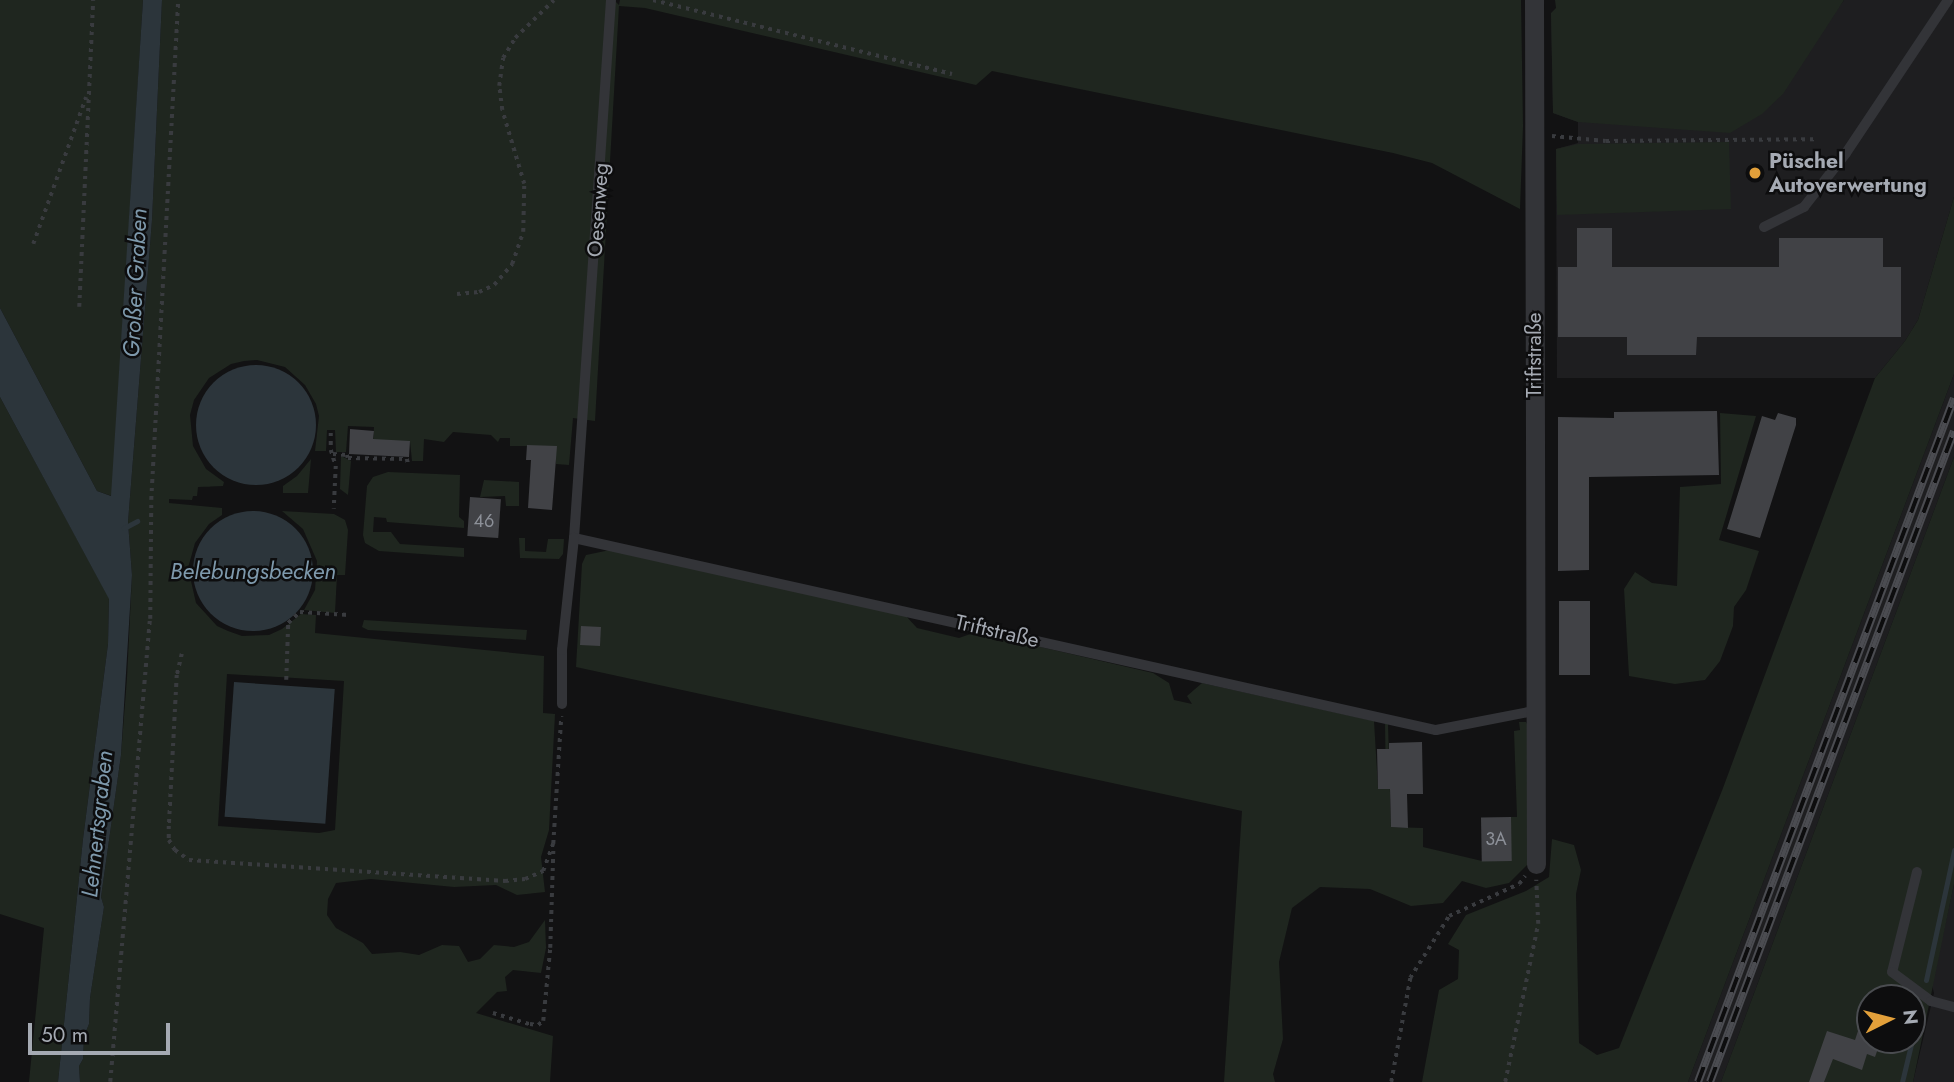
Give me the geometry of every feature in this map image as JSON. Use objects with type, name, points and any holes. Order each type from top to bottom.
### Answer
[{"type":"street","name":"Triftstraße","points":[[1534,0],[1536,864]]},
{"type":"lane","name":"Oesenweg","points":[[574,538],[611,0]]},
{"type":"lane","points":[[1764,227],[1804,207],[1888,92],[1948,0]]},
{"type":"lane","points":[[562,704],[562,650],[574,538]]},
{"type":"lane","name":"Triftstraße","points":[[574,538],[1436,730],[1534,711]]},
{"type":"lane","points":[[1917,872],[1892,972],[1931,1001],[1954,1007]]},
{"type":"path","points":[[79,307],[93,0]]},
{"type":"path","points":[[110,1082],[150,619],[151,500],[178,0]]},
{"type":"path","points":[[457,294],[479,292],[494,285],[512,264],[523,232],[524,184],[502,110],[499,86],[503,58],[516,38],[554,0]]},
{"type":"path","points":[[653,0],[952,74]]},
{"type":"path","points":[[33,244],[88,92]]},
{"type":"path","points":[[1533,135],[1606,141],[1816,139]]},
{"type":"path","points":[[331,433],[336,466],[334,509]]},
{"type":"path","points":[[333,454],[347,455],[348,458],[407,459],[409,467]]},
{"type":"path","points":[[286,680],[288,623],[300,612],[349,615]]},
{"type":"path","points":[[182,654],[177,675],[169,840],[175,850],[189,860],[505,881],[525,879],[543,872],[553,844]]},
{"type":"path","points":[[493,1013],[538,1026],[543,1021],[550,948],[553,844],[562,704]]},
{"type":"path","points":[[1391,1082],[1410,978],[1449,916],[1519,884],[1536,864]]},
{"type":"path","points":[[1505,1082],[1538,924],[1536,864]]},
{"type":"shaded area","points":[[0,0],[143,0],[112,496],[97,491],[0,308]]},
{"type":"shaded area","points":[[162,0],[614,0],[619,5],[620,0],[1521,0],[1523,126],[1520,209],[1432,163],[1393,153],[992,71],[976,85],[645,8],[619,6],[595,421],[573,418],[569,465],[556,464],[556,446],[510,446],[510,438],[500,438],[498,442],[491,435],[453,432],[444,442],[424,439],[423,461],[412,461],[410,442],[373,442],[374,427],[348,426],[346,452],[336,452],[335,430],[327,430],[326,451],[315,451],[319,416],[316,404],[305,385],[285,367],[257,360],[244,361],[231,364],[209,378],[194,400],[190,415],[193,446],[206,469],[224,482],[223,486],[198,487],[197,496],[193,496],[192,500],[169,499],[169,503],[222,508],[222,515],[209,524],[195,543],[188,568],[196,603],[217,626],[242,636],[269,635],[282,629],[301,614],[316,615],[315,633],[544,656],[543,713],[555,714],[549,830],[541,857],[545,892],[517,895],[496,885],[454,887],[371,879],[336,883],[328,899],[327,915],[336,928],[363,943],[372,954],[400,952],[419,955],[442,945],[459,946],[468,962],[480,959],[494,945],[514,947],[529,942],[545,920],[546,948],[541,973],[513,970],[505,977],[507,991],[497,992],[476,1013],[553,1036],[550,1082],[80,1082],[79,1066],[83,1059],[84,1036],[89,1024],[90,998],[104,907],[101,897],[121,755],[132,575],[128,522],[152,220]],"holes":[[[227,674],[344,681],[335,830],[319,833],[218,826]]]},
{"type":"shaded area","points":[[1555,0],[1844,0],[1783,94],[1762,114],[1730,133],[1578,122],[1553,113],[1551,13],[1556,8]]},
{"type":"shaded area","name":"Püschel Autoverwertung","points":[[1844,0],[1954,0],[1954,197],[1918,320],[1905,341],[1875,378],[1557,378],[1556,149],[1578,143],[1578,122],[1553,113],[1551,13],[1823,29]]},
{"type":"shaded area","points":[[1729,142],[1731,209],[1557,215],[1556,149],[1578,144]]},
{"type":"shaded area","points":[[1954,197],[1954,374],[1688,1082],[1422,1082],[1439,990],[1458,979],[1459,950],[1448,944],[1466,915],[1526,891],[1549,877],[1552,839],[1574,845],[1581,870],[1576,894],[1579,1043],[1597,1055],[1619,1048],[1723,788],[1875,378],[1918,320]]},
{"type":"shaded area","points":[[1954,374],[1954,457],[1721,1082],[1688,1082]]},
{"type":"shaded area","points":[[0,397],[109,598],[108,644],[83,839],[58,1082],[29,1082],[44,928],[0,914]]},
{"type":"shaded area","points":[[1720,413],[1756,416],[1719,540],[1759,551],[1746,590],[1734,607],[1733,626],[1720,661],[1705,680],[1675,684],[1629,676],[1624,589],[1635,572],[1652,583],[1677,586],[1680,487],[1721,484]]},
{"type":"shaded area","points":[[341,456],[351,461],[348,495],[340,489]]},
{"type":"shaded area","points":[[1954,457],[1954,884],[1926,1019],[1926,984],[1856,984],[1856,1054],[1919,1054],[1913,1082],[1721,1082]]},
{"type":"shaded area","points":[[311,459],[308,493],[283,493],[283,486],[297,476]]},
{"type":"shaded area","points":[[388,472],[460,475],[459,517],[464,521],[464,528],[387,522],[386,518],[374,517],[373,532],[391,532],[400,544],[464,548],[464,557],[379,551],[365,543],[363,535],[367,486],[373,477]]},
{"type":"shaded area","points":[[484,480],[519,482],[519,506],[506,506],[505,496],[480,497]]},
{"type":"shaded area","points":[[282,511],[334,514],[345,520],[348,530],[345,575],[337,575],[335,613],[304,610],[315,590],[317,561],[303,529]]},
{"type":"shaded area","points":[[519,538],[525,538],[525,551],[546,552],[548,539],[564,539],[563,554],[559,559],[520,558]]},
{"type":"shaded area","points":[[610,550],[906,616],[917,628],[959,638],[976,632],[1153,673],[1169,683],[1174,700],[1192,704],[1187,696],[1202,683],[1374,721],[1378,788],[1386,788],[1385,723],[1388,724],[1391,827],[1423,828],[1423,847],[1482,861],[1511,861],[1511,817],[1517,817],[1514,731],[1520,730],[1519,722],[1526,722],[1530,730],[1527,865],[1509,883],[1486,888],[1462,881],[1443,903],[1411,906],[1370,889],[1320,887],[1292,908],[1279,962],[1283,1039],[1273,1074],[1275,1082],[1224,1082],[1242,811],[576,667],[582,564],[586,555]]},
{"type":"shaded area","points":[[364,620],[527,630],[526,640],[368,630],[362,627]]},
{"type":"shaded area","points":[[1954,884],[1954,1082],[1913,1082],[1920,1054],[1926,1054],[1926,1027],[1934,993],[1932,985]]},
{"type":"water","points":[[143,0],[162,0],[152,220],[128,522],[132,575],[121,755],[101,897],[104,907],[90,998],[89,1024],[84,1036],[83,1059],[79,1066],[80,1082],[58,1082],[83,839],[108,644],[109,599],[0,397],[0,308],[97,491],[111,496]]},
{"type":"water","points":[[256,365],[279,370],[298,383],[311,402],[316,425],[311,448],[298,467],[279,480],[256,485],[233,480],[214,467],[201,448],[196,425],[201,402],[214,383],[233,370]]},
{"type":"water","name":"Belebungsbecken","points":[[253,511],[276,516],[295,529],[308,548],[313,571],[308,594],[295,613],[276,626],[253,631],[230,626],[211,613],[198,594],[193,571],[198,548],[211,529],[230,516]]},
{"type":"water","points":[[234,682],[335,689],[325,824],[225,817]]},
{"type":"building","points":[[1577,228],[1612,228],[1612,267],[1779,267],[1779,238],[1883,238],[1883,267],[1901,267],[1901,337],[1697,337],[1696,355],[1627,355],[1627,337],[1558,337],[1558,267],[1577,267]]},
{"type":"building","points":[[1717,411],[1719,475],[1589,477],[1589,570],[1558,571],[1558,417],[1614,418],[1614,412]]},
{"type":"building","points":[[1778,413],[1796,418],[1796,425],[1760,538],[1727,529],[1762,416],[1775,420]]},
{"type":"building","points":[[350,429],[374,431],[373,439],[410,441],[409,457],[349,454]]},
{"type":"building","points":[[527,445],[557,446],[552,510],[528,508],[531,460],[526,460]]},
{"type":"building","points":[[470,497],[501,499],[498,538],[467,536]]},
{"type":"building","points":[[1559,601],[1590,601],[1590,675],[1559,675]]},
{"type":"building","points":[[581,626],[601,627],[600,646],[580,645]]},
{"type":"building","points":[[1422,742],[1423,794],[1407,794],[1408,828],[1391,827],[1390,789],[1378,789],[1377,749],[1389,749],[1389,743]]},
{"type":"building","points":[[1511,817],[1512,861],[1482,862],[1481,818]]},
{"type":"building","points":[[1827,1031],[1855,1040],[1856,1037],[1856,1054],[1867,1054],[1862,1070],[1833,1059],[1824,1082],[1809,1082]]},
{"type":"waterway","points":[[124,528],[137,521]]},
{"type":"waterway","points":[[1926,980],[1954,850]]},
{"type":"waterway","points":[[1902,1082],[1909,1054]]},
{"type":"railway","points":[[1698,1082],[1954,398]]},
{"type":"railway","points":[[1710,1082],[1954,431]]},
{"type":"place","name":"Püschel Autoverwertung","points":[[1755,173]]},
{"type":"water label","name":"Großer Graben","points":[[135,283]]},
{"type":"water label","name":"Lehnertsgraben","points":[[97,824]]}]
